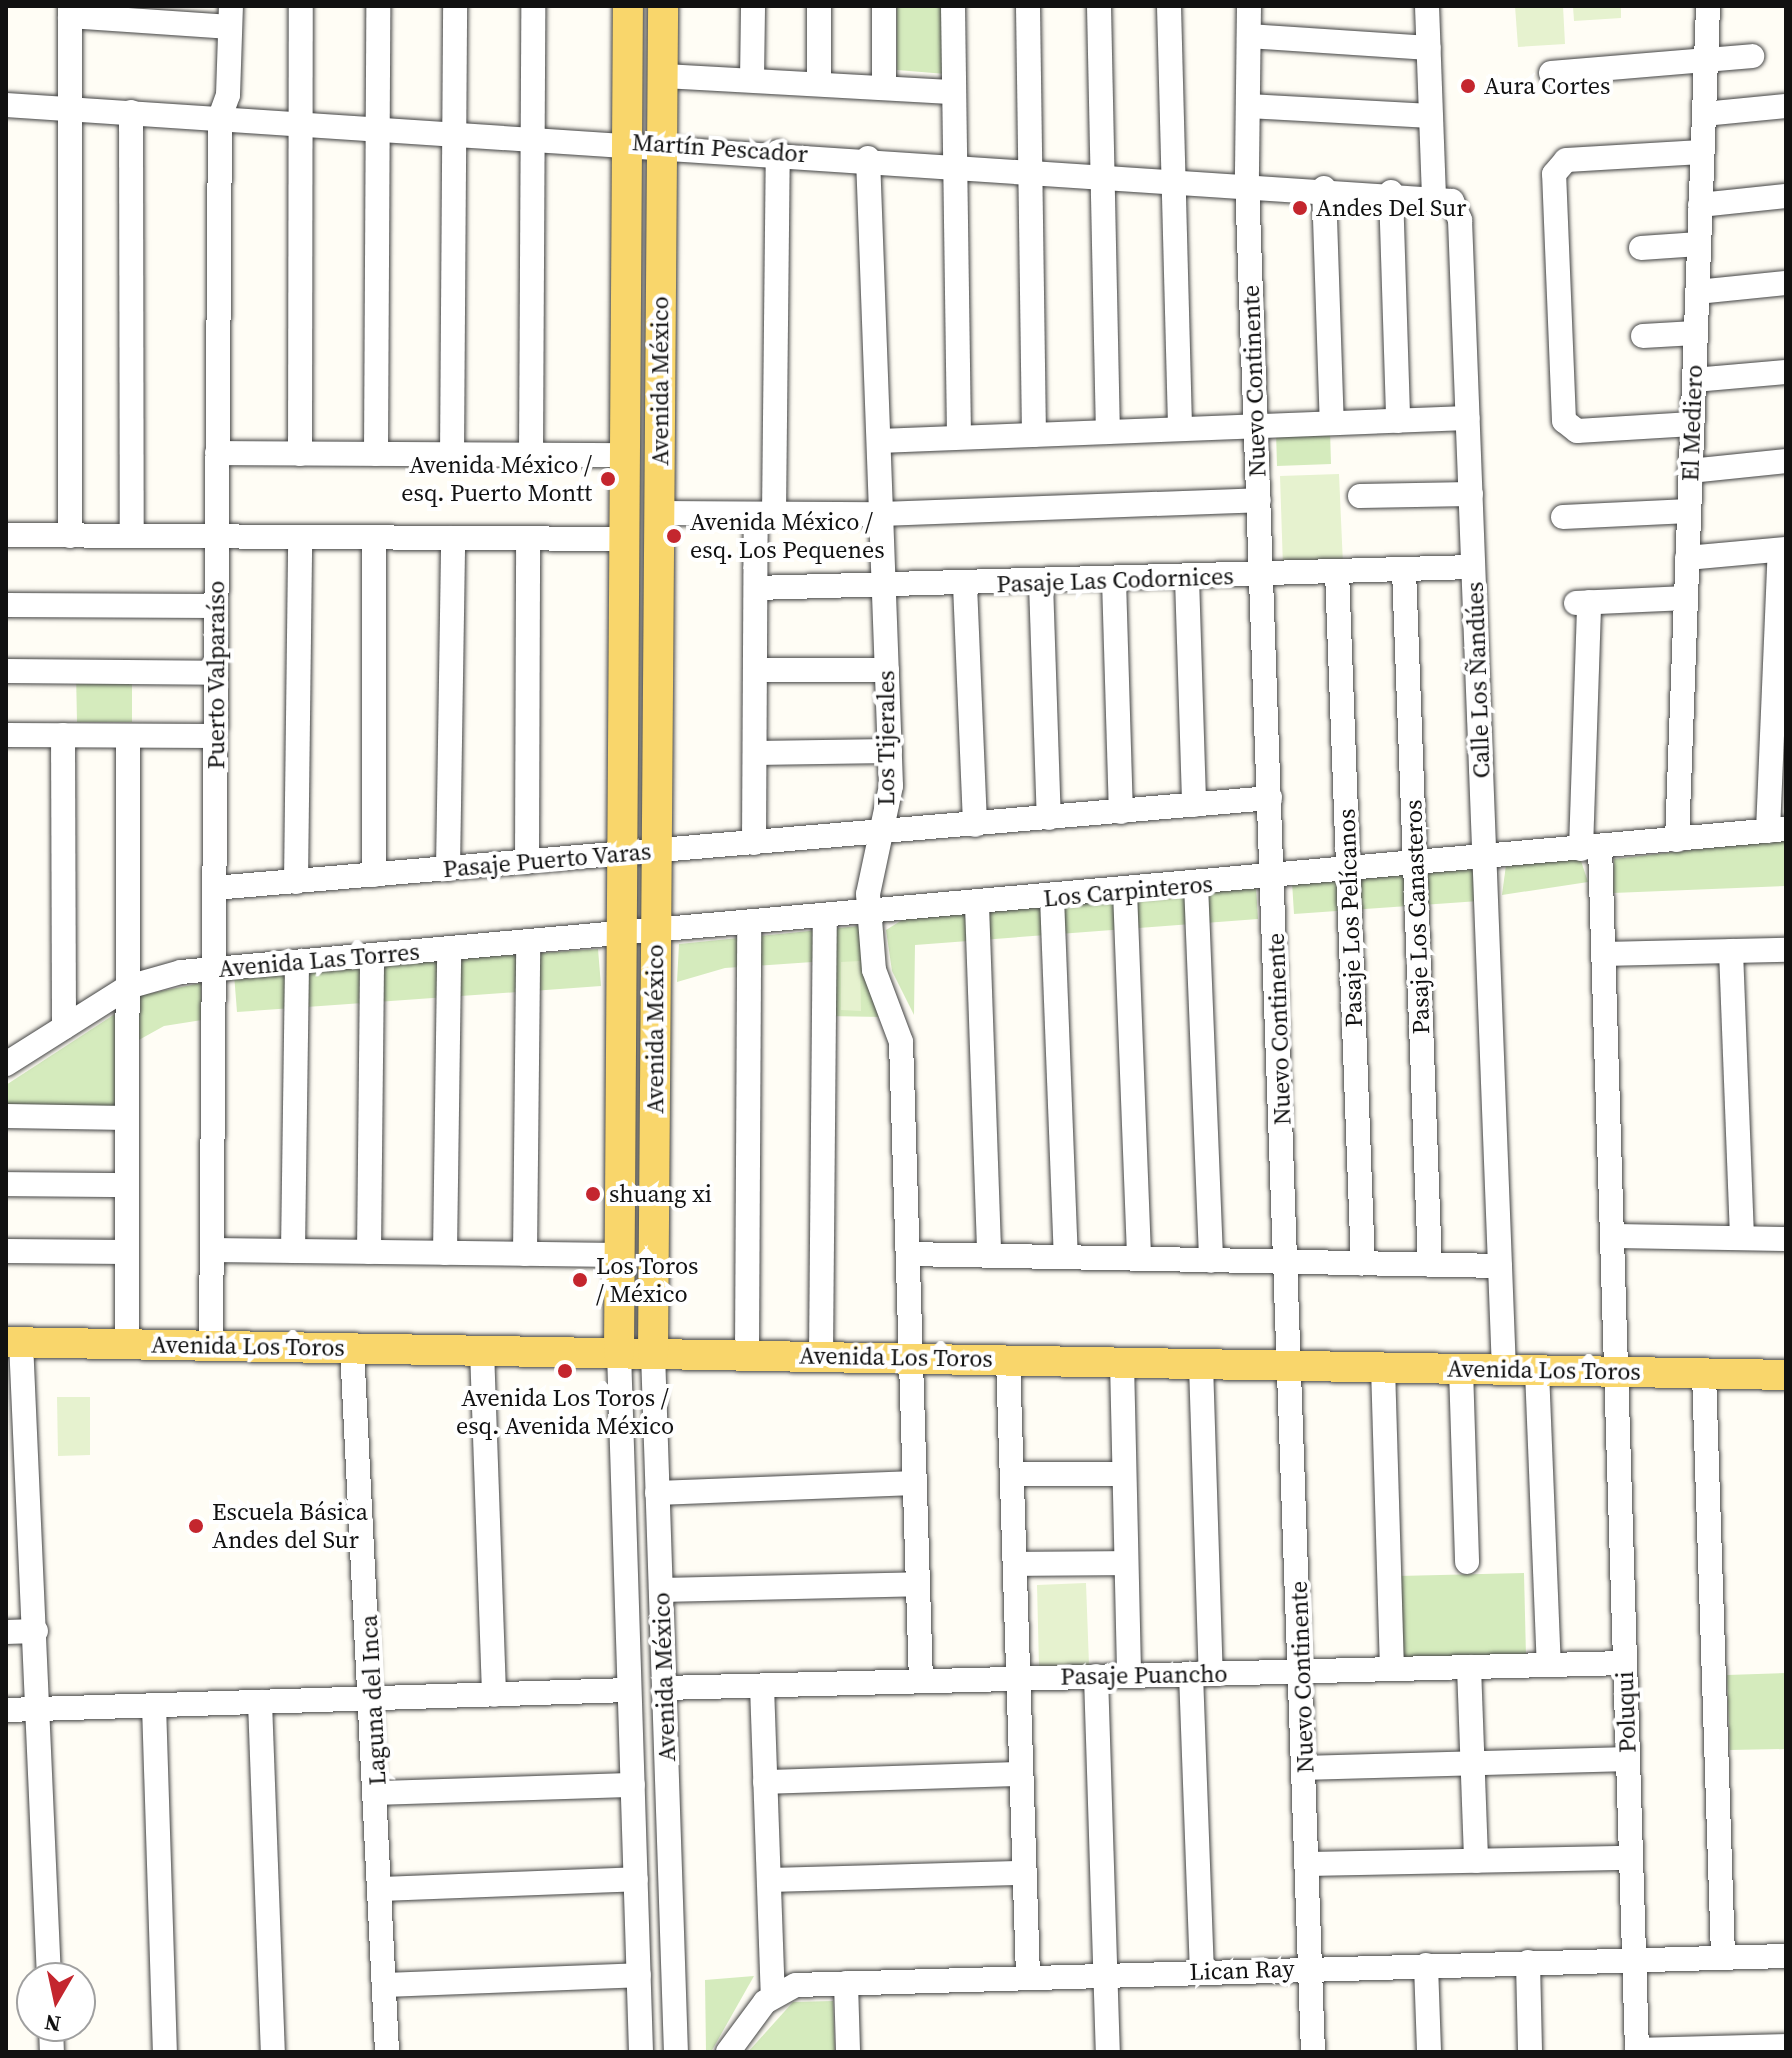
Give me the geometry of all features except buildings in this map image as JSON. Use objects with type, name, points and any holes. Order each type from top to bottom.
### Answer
[{"type":"main road","name":"Avenida México","points":[[619,1352],[628,6]]},
{"type":"main road","name":"Avenida México","points":[[653,1353],[663,6]]},
{"type":"main road","name":"Avenida Los Toros","points":[[14,1342],[1786,1375]]},
{"type":"street","points":[[300,454],[301,6]]},
{"type":"street","points":[[376,454],[378,6]]},
{"type":"street","points":[[452,454],[455,6]]},
{"type":"street","points":[[531,455],[533,6]]},
{"type":"street","points":[[752,80],[753,6]]},
{"type":"street","points":[[819,6],[819,84]]},
{"type":"street","points":[[884,6],[884,88]]},
{"type":"street","points":[[953,6],[952,163],[959,437]]},
{"type":"street","points":[[1028,6],[1027,168],[1034,435]]},
{"type":"street","points":[[1099,6],[1098,173],[1108,432]]},
{"type":"street","points":[[1169,6],[1180,429]]},
{"type":"street","name":"Nuevo Continente","points":[[1249,6],[1247,182],[1292,1365],[1313,2052]]},
{"type":"street","points":[[1427,6],[1434,195]]},
{"type":"street","name":"El Mediero","points":[[1677,840],[1708,6]]},
{"type":"street","points":[[70,536],[70,11],[230,17]]},
{"type":"street","name":"Puerto Valparaíso","points":[[211,1345],[220,117],[228,95],[230,17]]},
{"type":"street","points":[[1249,36],[1429,48]]},
{"type":"street","points":[[1551,73],[1752,56]]},
{"type":"street","points":[[663,76],[952,92]]},
{"type":"street","name":"Martín Pescador","points":[[6,105],[1434,195]]},
{"type":"street","points":[[1248,106],[1431,116]]},
{"type":"street","points":[[1704,114],[1786,106]]},
{"type":"street","points":[[131,112],[132,536]]},
{"type":"street","points":[[754,843],[756,588],[765,515],[778,152]]},
{"type":"street","points":[[1692,424],[1569,428],[1562,417],[1557,164],[1702,152]]},
{"type":"street","name":"Los Tijerales","points":[[868,158],[891,798],[869,873],[869,914],[874,970],[901,1042],[921,1681]]},
{"type":"street","points":[[1324,188],[1332,423]]},
{"type":"street","points":[[1391,192],[1398,421]]},
{"type":"street","name":"Calle Los Ñandúes","points":[[1434,195],[1459,213],[1504,1370]]},
{"type":"street","points":[[1700,205],[1786,196]]},
{"type":"street","points":[[1641,248],[1699,244]]},
{"type":"street","points":[[1697,292],[1786,283]]},
{"type":"street","points":[[1643,336],[1695,333]]},
{"type":"street","points":[[1694,380],[1786,372]]},
{"type":"street","points":[[879,441],[1468,418]]},
{"type":"street","points":[[217,453],[625,455]]},
{"type":"street","points":[[1690,471],[1786,461]]},
{"type":"street","points":[[1360,496],[1471,494]]},
{"type":"street","points":[[659,513],[881,514],[1259,500]]},
{"type":"street","points":[[1563,517],[1689,511]]},
{"type":"street","points":[[6,535],[624,539]]},
{"type":"street","points":[[296,882],[300,537]]},
{"type":"street","points":[[374,538],[374,875]]},
{"type":"street","points":[[448,869],[453,538]]},
{"type":"street","points":[[527,862],[528,539]]},
{"type":"street","points":[[1687,558],[1783,549],[1777,830]]},
{"type":"street","name":"Pasaje Las Codornices","points":[[756,588],[884,588],[1473,567]]},
{"type":"street","name":"Pasaje Los Canasteros","points":[[1404,570],[1430,1265]]},
{"type":"street","name":"Pasaje Los Pelícanos","points":[[1337,572],[1363,1264]]},
{"type":"street","points":[[1187,578],[1194,805]]},
{"type":"street","points":[[1114,580],[1121,812]]},
{"type":"street","points":[[1041,583],[1049,818]]},
{"type":"street","points":[[965,585],[975,825]]},
{"type":"street","name":"Poluqui","points":[[1637,2051],[1624,1663],[1619,1372],[1604,954],[1591,848],[1581,603],[1686,598]]},
{"type":"street","points":[[6,605],[216,606]]},
{"type":"street","points":[[755,670],[887,670]]},
{"type":"street","points":[[6,671],[216,673]]},
{"type":"street","points":[[6,735],[215,736]]},
{"type":"street","points":[[63,735],[64,1027]]},
{"type":"street","points":[[127,1344],[128,736]]},
{"type":"street","points":[[755,753],[890,751]]},
{"type":"street","name":"Pasaje Puerto Varas","points":[[214,888],[1270,798]]},
{"type":"street","name":"Los Carpinteros","points":[[656,933],[1777,830]]},
{"type":"street","points":[[1196,884],[1211,1261]]},
{"type":"street","points":[[1125,891],[1139,1259]]},
{"type":"street","points":[[1052,897],[1066,1257]]},
{"type":"street","points":[[977,905],[989,1255]]},
{"type":"street","points":[[821,1356],[825,919]]},
{"type":"street","points":[[747,1354],[749,926]]},
{"type":"street","name":"Avenida Las Torres","points":[[6,1064],[128,987],[214,969],[656,933]]},
{"type":"street","points":[[525,1254],[528,942]]},
{"type":"street","points":[[445,1253],[449,949]]},
{"type":"street","points":[[1604,954],[1786,950]]},
{"type":"street","points":[[1731,951],[1742,1238]]},
{"type":"street","points":[[369,1252],[372,955]]},
{"type":"street","points":[[293,1251],[297,962]]},
{"type":"street","points":[[6,1116],[127,1118]]},
{"type":"street","points":[[6,1184],[127,1185]]},
{"type":"street","points":[[1614,1236],[1786,1239]]},
{"type":"street","points":[[212,1250],[619,1255]]},
{"type":"street","points":[[6,1251],[127,1252]]},
{"type":"street","points":[[908,1254],[1500,1266]]},
{"type":"street","points":[[14,1342],[41,1709],[49,1962]]},
{"type":"street","name":"Laguna del Inca","points":[[352,1348],[375,1698],[387,2052]]},
{"type":"street","points":[[482,1350],[494,1695]]},
{"type":"street","name":"Avenida México","points":[[619,1352],[641,2052]]},
{"type":"street","name":"Avenida México","points":[[653,1353],[676,2052]]},
{"type":"street","points":[[1008,1360],[1028,1977]]},
{"type":"street","points":[[1122,1362],[1129,1676]]},
{"type":"street","points":[[1201,1364],[1202,1971]]},
{"type":"street","points":[[1383,1367],[1392,1669]]},
{"type":"street","points":[[1461,1369],[1467,1562]]},
{"type":"street","points":[[1537,1371],[1549,1665]]},
{"type":"street","points":[[1704,1374],[1723,1957]]},
{"type":"street","points":[[1012,1474],[1124,1474]]},
{"type":"street","points":[[657,1493],[915,1483]]},
{"type":"street","points":[[1015,1564],[1126,1563]]},
{"type":"street","points":[[661,1590],[918,1584]]},
{"type":"street","points":[[6,1632],[36,1631]]},
{"type":"street","name":"Pasaje Puancho","points":[[664,1688],[1624,1663]]},
{"type":"street","points":[[1469,1667],[1476,1861]]},
{"type":"street","points":[[1096,1676],[1108,2052]]},
{"type":"street","points":[[728,2052],[773,1995],[762,1686]]},
{"type":"street","points":[[6,1710],[629,1690]]},
{"type":"street","points":[[260,1702],[273,2052]]},
{"type":"street","points":[[154,1705],[165,2052]]},
{"type":"street","points":[[1304,1768],[1627,1759]]},
{"type":"street","points":[[765,1782],[1021,1774]]},
{"type":"street","points":[[378,1793],[633,1785]]},
{"type":"street","points":[[1307,1864],[1631,1858]]},
{"type":"street","points":[[769,1880],[1025,1873]]},
{"type":"street","points":[[381,1889],[636,1879]]},
{"type":"street","name":"Lican Ray","points":[[773,1995],[796,1985],[846,1983],[1311,1967],[1786,1956]]},
{"type":"street","points":[[1528,1962],[1530,2052]]},
{"type":"street","points":[[1426,1965],[1429,2052]]},
{"type":"street","points":[[384,1985],[639,1975]]},
{"type":"street","points":[[846,1983],[848,2052]]},
{"type":"street","points":[[1637,2051],[1786,2046]]},
{"type":"green space","points":[[897,6],[946,6],[946,74],[897,70]]},
{"type":"green space","points":[[1515,6],[1563,6],[1565,44],[1518,47]]},
{"type":"green space","points":[[1573,6],[1621,6],[1621,18],[1574,21]]},
{"type":"green space","points":[[1330,430],[1331,464],[1277,466],[1276,431]]},
{"type":"green space","points":[[1339,474],[1343,565],[1283,567],[1280,476]]},
{"type":"green space","points":[[76,672],[132,672],[132,722],[77,722]]},
{"type":"green space","points":[[1786,839],[1786,886],[1613,893],[1614,859]]},
{"type":"green space","points":[[1580,858],[1588,882],[1502,895],[1506,865]]},
{"type":"green space","points":[[1476,869],[1479,901],[1294,914],[1292,882]]},
{"type":"green space","points":[[1256,887],[1258,919],[915,945],[914,1015],[892,971],[886,930],[907,917]]},
{"type":"green space","points":[[859,926],[882,1017],[827,1016],[827,961],[725,968],[677,982],[679,944]]},
{"type":"green space","points":[[598,949],[601,986],[237,1012],[234,974]]},
{"type":"green space","points":[[860,961],[861,1011],[841,1010],[841,962]]},
{"type":"green space","points":[[201,983],[202,1020],[164,1026],[137,1041],[137,996]]},
{"type":"green space","points":[[118,1012],[118,1108],[6,1107],[6,1085]]},
{"type":"green space","points":[[57,1397],[90,1397],[90,1455],[58,1456]]},
{"type":"green space","points":[[1524,1573],[1526,1657],[1400,1659],[1398,1576]]},
{"type":"green space","points":[[1086,1583],[1089,1665],[1039,1667],[1037,1585]]},
{"type":"green space","points":[[1786,1673],[1786,1749],[1730,1750],[1727,1675]]},
{"type":"green space","points":[[754,1976],[711,2052],[706,2052],[705,1980]]},
{"type":"green space","points":[[833,2001],[835,2052],[748,2052],[793,2002]]},
{"type":"place","name":"Aura Cortes","points":[[1468,86]]},
{"type":"place","name":"Andes Del Sur","points":[[1300,208]]},
{"type":"place","name":"Avenida México / esq. Puerto Montt","points":[[608,479]]},
{"type":"place","name":"Avenida México / esq. Los Pequenes","points":[[674,536]]},
{"type":"place","name":"shuang xi","points":[[593,1194]]},
{"type":"place","name":"Los Toros / México","points":[[580,1280]]},
{"type":"place","name":"Avenida Los Toros / esq. Avenida México","points":[[565,1371]]},
{"type":"place","name":"Escuela Básica Andes del Sur","points":[[196,1526]]}]
